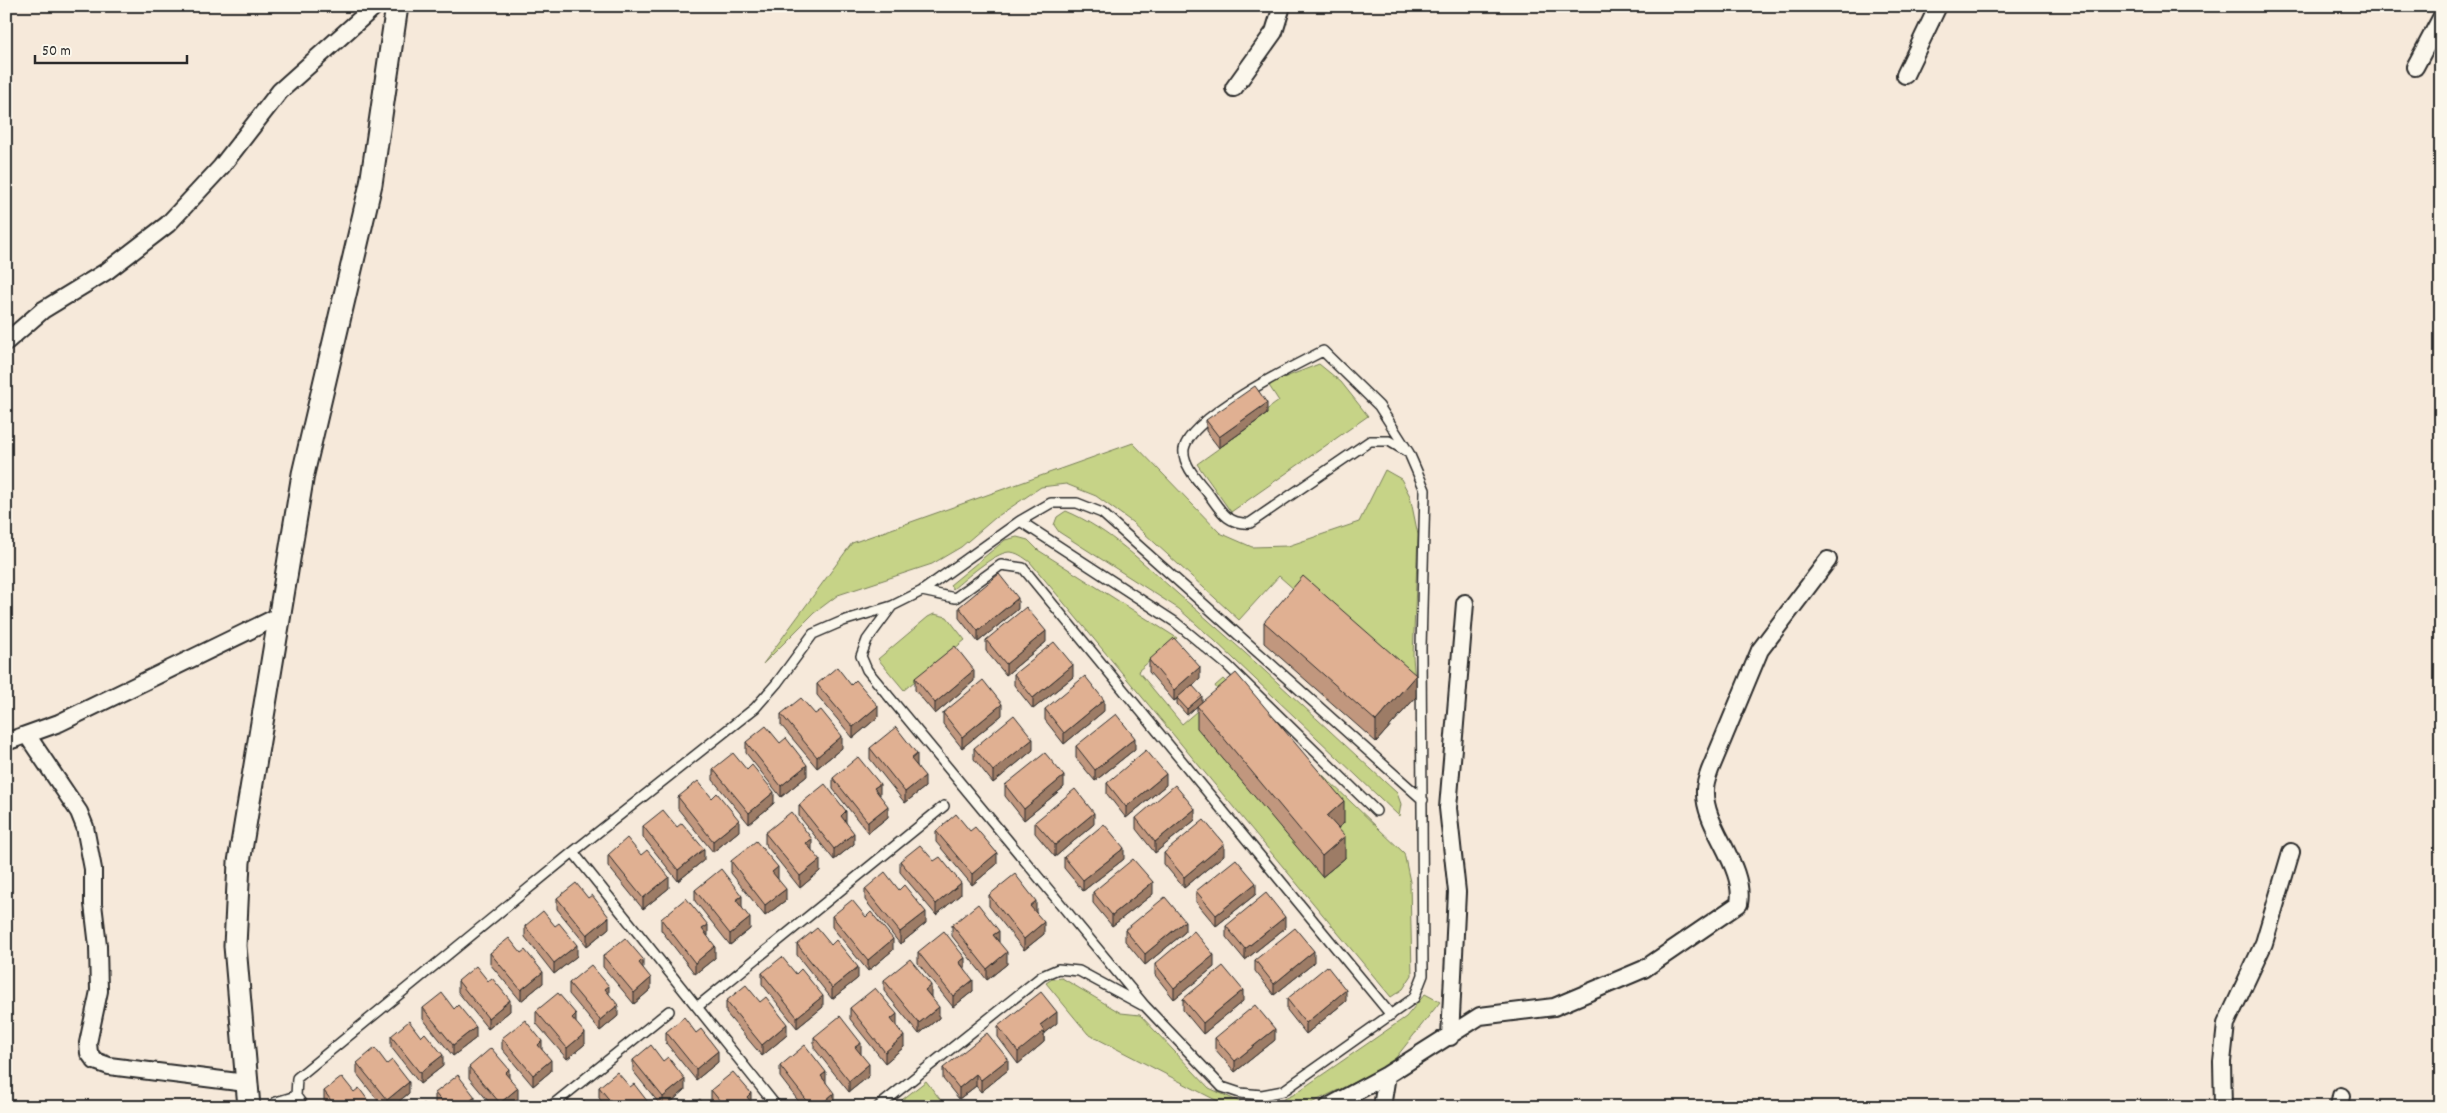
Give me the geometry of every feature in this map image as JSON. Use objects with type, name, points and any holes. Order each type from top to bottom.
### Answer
[{"type":"street","points":[[6,342],[42,310],[107,271],[168,224],[221,167],[280,91],[374,6]]},
{"type":"street","points":[[249,1107],[235,946],[239,862],[303,474],[371,184],[397,6]]},
{"type":"street","points":[[1234,88],[1274,32],[1282,6]]},
{"type":"street","points":[[1905,75],[1938,6]]},
{"type":"street","points":[[2415,66],[2441,18]]},
{"type":"street","points":[[1328,1107],[1387,1075],[1450,1037],[1480,1016],[1554,1007],[1644,969],[1739,904],[1741,892],[1738,880],[1710,814],[1705,791],[1710,770],[1760,650],[1786,612],[1828,560]]},
{"type":"street","points":[[1450,1037],[1457,892],[1448,808],[1465,603]]},
{"type":"street","points":[[6,742],[59,723],[138,687],[279,616]]},
{"type":"street","points":[[27,735],[79,812],[85,827],[93,869],[93,904],[98,946],[99,991],[88,1043],[89,1053],[95,1061],[109,1066],[246,1083]]},
{"type":"street","points":[[2223,1107],[2222,1062],[2226,1024],[2264,943],[2291,852]]},
{"type":"street","points":[[1382,1107],[1387,1075]]},
{"type":"lane","points":[[892,606],[867,640],[861,656],[867,670],[1145,1006],[1222,1086],[1240,1093],[1262,1095],[1283,1091],[1414,998],[1423,975],[1421,648],[1425,490],[1410,453],[1379,406],[1322,351],[1257,385],[1191,432],[1184,450],[1189,469],[1226,518],[1238,524],[1250,524],[1370,441],[1389,441],[1410,453]]},
{"type":"lane","points":[[304,1107],[296,1096],[297,1078],[573,852],[755,708],[777,683],[813,634],[843,621],[892,606],[922,591],[1020,521],[1051,503],[1077,502],[1102,513],[1422,800]]},
{"type":"lane","points":[[1020,521],[1175,622],[1227,665],[1376,811]]},
{"type":"lane","points":[[922,591],[955,598],[1001,565],[1024,568],[1391,1015]]},
{"type":"lane","points":[[697,1007],[944,806]]},
{"type":"lane","points":[[573,852],[777,1107]]},
{"type":"lane","points":[[878,1107],[1042,976],[1058,969],[1078,971],[1145,1006]]},
{"type":"lane","points":[[550,1107],[669,1011]]},
{"type":"lane","points":[[270,1107],[276,1102],[296,1096]]},
{"type":"green space","points":[[1319,364],[1341,382],[1368,416],[1231,512],[1197,464],[1267,414],[1265,411],[1279,401],[1268,384]]},
{"type":"green space","points":[[1133,443],[1220,533],[1252,547],[1288,546],[1359,522],[1385,470],[1401,479],[1410,496],[1418,535],[1413,656],[1416,697],[1279,576],[1239,620],[1132,522],[1096,496],[1066,484],[1041,487],[995,518],[961,547],[932,564],[838,595],[814,613],[763,664],[852,543]]},
{"type":"green space","points":[[1066,511],[1097,527],[1139,559],[1288,692],[1397,793],[1401,804],[1399,816],[1179,609],[1059,532],[1054,525],[1057,517]]},
{"type":"green space","points":[[1017,537],[1028,540],[1038,550],[1177,638],[1138,671],[1182,724],[1219,692],[1215,686],[1223,679],[1404,853],[1410,882],[1412,975],[1403,989],[1391,997],[1030,562],[1015,553],[1003,553],[980,567],[953,589],[950,585],[1005,540]]},
{"type":"green space","points":[[934,614],[947,617],[965,640],[904,690],[878,659]]},
{"type":"green space","points":[[1062,978],[1121,1013],[1140,1015],[1209,1088],[1242,1103],[1263,1104],[1278,1102],[1293,1095],[1406,1017],[1425,994],[1440,1002],[1390,1065],[1303,1107],[1229,1107],[1088,1034],[1046,983],[1052,979]]},
{"type":"green space","points":[[926,1081],[946,1107],[893,1107]]},
{"type":"building","points":[[1255,386],[1267,403],[1219,437],[1206,420]]},
{"type":"building","points":[[999,574],[1018,598],[978,631],[959,607]]},
{"type":"building","points":[[1303,576],[1416,675],[1376,721],[1264,622]]},
{"type":"building","points":[[1026,607],[1046,631],[1006,664],[986,640]]},
{"type":"building","points":[[1174,638],[1200,667],[1174,690],[1149,660]]},
{"type":"building","points":[[1054,642],[1073,665],[1033,698],[1014,674]]},
{"type":"building","points":[[955,646],[974,670],[935,703],[915,678]]},
{"type":"building","points":[[837,667],[851,685],[856,680],[878,706],[853,727],[817,684]]},
{"type":"building","points":[[1236,673],[1344,801],[1327,816],[1345,836],[1322,856],[1197,706]]},
{"type":"building","points":[[1085,676],[1104,700],[1064,733],[1045,709]]},
{"type":"building","points":[[983,680],[1002,704],[962,737],[943,713]]},
{"type":"building","points":[[1192,685],[1202,696],[1187,709],[1177,698]]},
{"type":"building","points":[[801,698],[815,714],[821,710],[842,736],[817,757],[781,714]]},
{"type":"building","points":[[1116,714],[1135,738],[1095,770],[1076,746]]},
{"type":"building","points":[[1014,715],[1033,739],[993,771],[974,748]]},
{"type":"building","points":[[766,726],[780,743],[786,738],[807,765],[781,786],[746,742]]},
{"type":"building","points":[[896,727],[917,754],[911,759],[925,776],[905,792],[870,748]]},
{"type":"building","points":[[1146,750],[1166,774],[1126,807],[1107,783]]},
{"type":"building","points":[[733,753],[747,770],[752,765],[774,792],[749,813],[713,769]]},
{"type":"building","points":[[1045,753],[1064,776],[1024,809],[1005,785]]},
{"type":"building","points":[[858,757],[880,784],[874,788],[888,806],[868,822],[833,778]]},
{"type":"building","points":[[698,781],[712,798],[717,793],[739,820],[713,841],[678,797]]},
{"type":"building","points":[[825,784],[846,811],[841,816],[854,833],[834,849],[799,805]]},
{"type":"building","points":[[1175,785],[1195,809],[1155,842],[1136,818]]},
{"type":"building","points":[[1075,789],[1094,813],[1055,845],[1035,822]]},
{"type":"building","points":[[663,810],[677,827],[682,823],[704,849],[678,870],[643,826]]},
{"type":"building","points":[[791,812],[812,839],[806,843],[820,860],[800,876],[765,833]]},
{"type":"building","points":[[956,814],[970,831],[975,827],[997,853],[972,874],[936,831]]},
{"type":"building","points":[[1204,820],[1224,844],[1184,877],[1164,853]]},
{"type":"building","points":[[1104,824],[1124,848],[1083,880],[1064,857]]},
{"type":"building","points":[[627,838],[641,855],[647,850],[669,877],[643,898],[608,855]]},
{"type":"building","points":[[756,841],[778,867],[772,872],[786,889],[765,905],[731,861]]},
{"type":"building","points":[[920,845],[934,861],[940,857],[961,883],[936,904],[900,861]]},
{"type":"building","points":[[1133,859],[1153,882],[1112,915],[1093,892]]},
{"type":"building","points":[[1236,859],[1256,883],[1216,915],[1196,891]]},
{"type":"building","points":[[721,869],[742,896],[736,900],[750,918],[730,934],[695,890]]},
{"type":"building","points":[[885,872],[899,890],[904,885],[926,912],[900,932],[865,889]]},
{"type":"building","points":[[1015,874],[1036,901],[1030,906],[1044,922],[1024,939],[989,895]]},
{"type":"building","points":[[576,883],[588,898],[592,895],[609,917],[587,935],[557,898]]},
{"type":"building","points":[[1266,893],[1285,917],[1245,949],[1226,926]]},
{"type":"building","points":[[1165,897],[1185,921],[1145,954],[1125,930]]},
{"type":"building","points":[[686,898],[708,925],[702,929],[715,946],[695,963],[661,919]]},
{"type":"building","points":[[852,900],[866,917],[871,912],[893,939],[868,960],[832,916]]},
{"type":"building","points":[[978,904],[999,931],[993,935],[1007,952],[987,969],[952,925]]},
{"type":"building","points":[[543,911],[555,926],[559,923],[577,945],[554,963],[525,926]]},
{"type":"building","points":[[817,928],[831,945],[836,940],[858,967],[832,988],[797,944]]},
{"type":"building","points":[[1295,928],[1314,951],[1274,984],[1255,960]]},
{"type":"building","points":[[944,931],[965,958],[959,962],[973,980],[953,996],[918,952]]},
{"type":"building","points":[[1194,931],[1214,955],[1174,988],[1155,964]]},
{"type":"building","points":[[509,938],[521,953],[525,950],[543,972],[521,990],[490,953]]},
{"type":"building","points":[[625,938],[643,959],[639,963],[651,978],[634,993],[603,956]]},
{"type":"building","points":[[782,957],[796,974],[801,969],[823,996],[797,1017],[762,973]]},
{"type":"building","points":[[910,959],[931,985],[925,990],[939,1007],[919,1023],[884,980]]},
{"type":"building","points":[[591,965],[609,986],[605,989],[618,1005],[600,1020],[569,983]]},
{"type":"building","points":[[476,966],[488,981],[492,978],[510,1000],[488,1018],[458,981]]},
{"type":"building","points":[[1223,966],[1243,990],[1203,1023],[1183,999]]},
{"type":"building","points":[[1327,966],[1346,990],[1306,1023],[1287,999]]},
{"type":"building","points":[[746,985],[760,1002],[766,997],[787,1024],[762,1045],[726,1001]]},
{"type":"building","points":[[875,988],[897,1014],[891,1019],[904,1036],[885,1052],[850,1008]]},
{"type":"building","points":[[1041,992],[1057,1012],[1040,1025],[1044,1031],[1018,1052],[998,1026]]},
{"type":"building","points":[[442,993],[454,1009],[458,1005],[476,1027],[453,1045],[423,1008]]},
{"type":"building","points":[[558,993],[576,1014],[572,1018],[585,1033],[567,1048],[536,1011]]},
{"type":"building","points":[[1255,1005],[1275,1029],[1235,1061],[1215,1038]]},
{"type":"building","points":[[840,1016],[861,1043],[855,1047],[869,1064],[849,1081],[814,1037]]},
{"type":"building","points":[[684,1017],[696,1033],[701,1029],[718,1051],[696,1069],[666,1032]]},
{"type":"building","points":[[525,1020],[542,1041],[538,1045],[551,1060],[533,1075],[502,1038]]},
{"type":"building","points":[[409,1021],[421,1037],[425,1033],[443,1055],[420,1073],[391,1036]]},
{"type":"building","points":[[987,1033],[1008,1059],[981,1080],[976,1074],[959,1088],[943,1068]]},
{"type":"building","points":[[651,1045],[663,1061],[668,1057],[685,1079],[663,1097],[633,1060]]},
{"type":"building","points":[[805,1045],[826,1072],[821,1076],[834,1093],[818,1107],[812,1107],[780,1066]]},
{"type":"building","points":[[375,1048],[387,1064],[392,1060],[409,1082],[387,1100],[357,1063]]},
{"type":"building","points":[[491,1048],[509,1069],[505,1073],[518,1088],[500,1103],[469,1067]]},
{"type":"building","points":[[617,1072],[630,1087],[634,1084],[650,1107],[615,1107],[599,1087]]},
{"type":"building","points":[[733,1072],[751,1093],[747,1097],[755,1107],[725,1107],[711,1090]]},
{"type":"building","points":[[458,1075],[475,1097],[471,1100],[477,1107],[446,1107],[435,1093]]},
{"type":"building","points":[[342,1077],[354,1092],[359,1088],[373,1107],[336,1107],[324,1091]]},
{"type":"building","points":[[700,1099],[706,1107],[690,1107]]},
{"type":"building","points":[[584,1100],[590,1107],[576,1107]]}]
